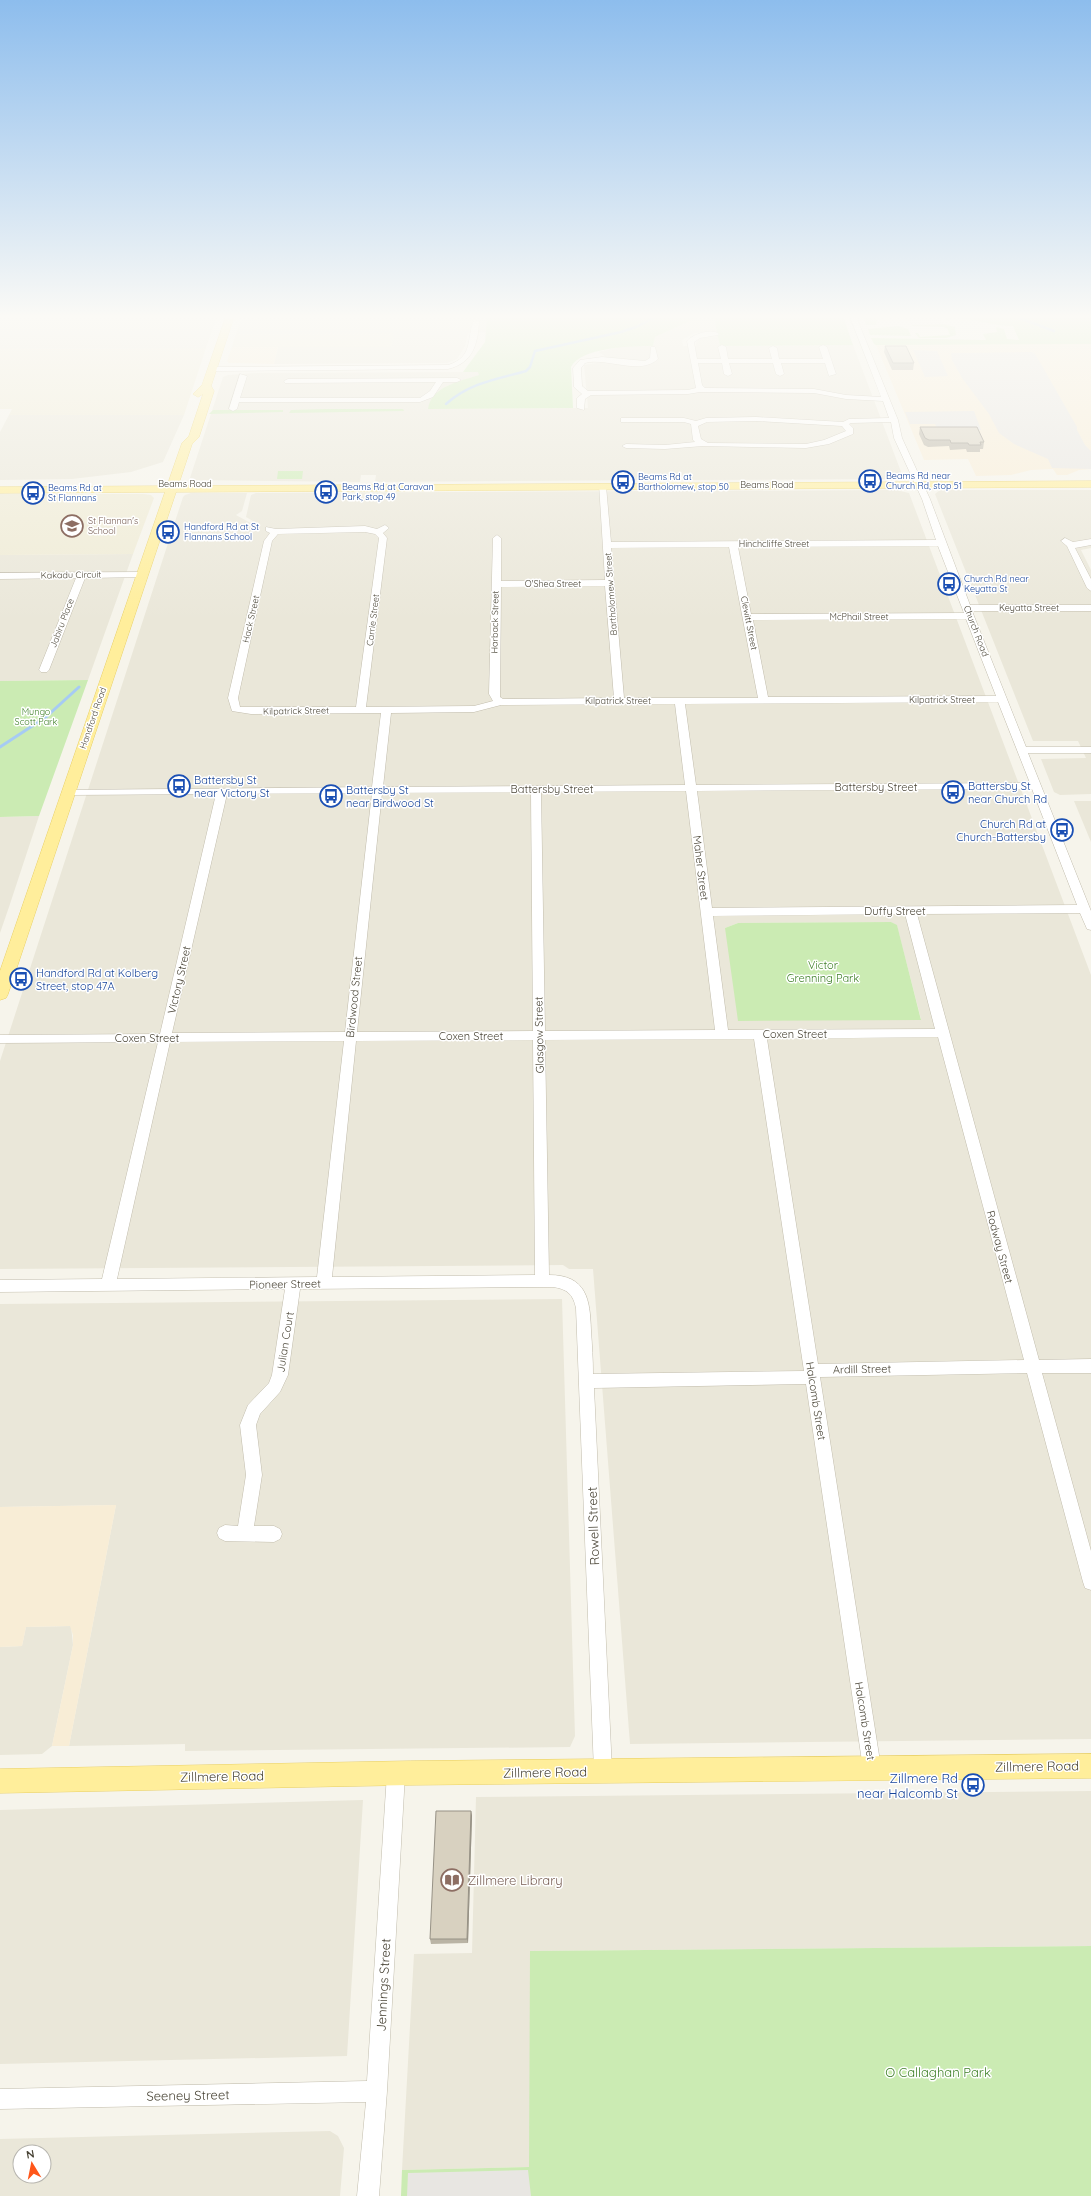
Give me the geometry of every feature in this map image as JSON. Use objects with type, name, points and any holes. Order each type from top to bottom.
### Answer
[{"type":"main road","name":"Handford Road","points":[[0,994],[5,963],[68,792],[186,443],[194,436],[201,416]]},
{"type":"main road","name":"Beams Road","points":[[0,485],[370,487],[919,486],[1091,484]]},
{"type":"main road","name":"Beams Road","points":[[0,490],[172,487]]},
{"type":"main road","name":"Zillmere Road","points":[[0,1781],[603,1771],[1091,1766]]},
{"type":"street","name":"Church Road","points":[[893,416],[900,442],[926,499],[941,544],[1091,926]]},
{"type":"street","points":[[624,420],[684,420],[696,423],[706,420],[756,419],[844,424],[849,421],[858,420],[894,420]]},
{"type":"street","points":[[696,423],[694,426],[697,440],[701,444]]},
{"type":"street","points":[[626,446],[664,447],[701,444],[728,446],[817,444],[850,432],[844,424]]},
{"type":"street","name":"Bartholomew Street","points":[[602,486],[619,701]]},
{"type":"street","name":"Carrie Street","points":[[272,531],[382,530],[383,538],[361,710]]},
{"type":"street","name":"Hack Street","points":[[236,709],[233,698],[268,541],[272,531]]},
{"type":"street","name":"Harback Street","points":[[497,538],[494,696],[502,702]]},
{"type":"street","points":[[1091,542],[1069,543],[1091,588]]},
{"type":"street","name":"Clewitt Street","points":[[733,544],[764,701]]},
{"type":"street","name":"Hinchcliffe Street","points":[[607,545],[941,544]]},
{"type":"street","name":"Kakadu Circuit","points":[[0,576],[141,575]]},
{"type":"street","name":"Jabiru Place","points":[[44,670],[80,576]]},
{"type":"street","name":"O'Shea Street","points":[[495,584],[610,584]]},
{"type":"street","name":"Keyatta Street","points":[[968,612],[1091,608]]},
{"type":"street","name":"McPhail Street","points":[[748,617],[968,612]]},
{"type":"street","name":"Kilpatrick Street","points":[[236,709],[251,711],[474,709],[502,702],[1002,699]]},
{"type":"street","name":"Maher Street","points":[[680,702],[722,1034]]},
{"type":"street","name":"Birdwood Street","points":[[324,1283],[386,710]]},
{"type":"street","points":[[1022,750],[1091,750]]},
{"type":"street","name":"Battersby Street","points":[[68,792],[1036,786]]},
{"type":"street","name":"Glasgow Street","points":[[536,789],[542,1282]]},
{"type":"street","name":"Victory Street","points":[[108,1285],[222,791]]},
{"type":"street","name":"Duffy Street","points":[[706,912],[1084,909]]},
{"type":"street","name":"Rodway Street","points":[[910,911],[1091,1582]]},
{"type":"street","name":"Coxen Street","points":[[0,1039],[943,1033]]},
{"type":"street","name":"Halcomb Street","points":[[760,1034],[872,1768]]},
{"type":"street","name":"Pioneer Street","points":[[0,1286],[542,1282],[559,1282],[570,1284]]},
{"type":"street","name":"Julian Court","points":[[245,1534],[254,1475],[248,1425],[253,1410],[275,1387],[280,1375],[293,1284]]},
{"type":"street","name":"Rowell Street","points":[[570,1284],[578,1291],[582,1300],[587,1381],[603,1771]]},
{"type":"street","name":"Ardill Street","points":[[587,1381],[804,1378],[819,1370],[1091,1366]]},
{"type":"street","points":[[225,1533],[274,1534]]},
{"type":"street","name":"Jennings Street","points":[[368,2196],[377,2091],[396,1774]]},
{"type":"street","name":"Seeney Street","points":[[0,2099],[377,2091]]},
{"type":"shaded area","points":[[8,416],[183,416],[163,462],[131,472],[72,479],[0,480],[0,432]]},
{"type":"shaded area","points":[[210,416],[880,416],[903,477],[898,479],[687,480],[682,477],[665,476],[665,480],[375,482],[376,475],[361,475],[360,482],[196,480],[190,478]]},
{"type":"shaded area","points":[[906,416],[1091,416],[1091,469],[1079,470],[1067,475],[1057,475],[1053,469],[1031,470],[1011,475],[976,476],[968,459],[924,460]]},
{"type":"shaded area","points":[[907,416],[976,416],[981,430],[938,430],[935,424],[910,424]]},
{"type":"shaded area","points":[[990,416],[1071,416],[1085,445],[1091,451],[1091,469],[1052,468],[1048,459],[1014,444],[999,433]]},
{"type":"shaded area","points":[[896,490],[909,493],[1091,975],[1091,1739],[630,1744],[593,1269],[569,1269],[563,1265],[0,1269],[0,1061],[183,497],[191,493],[247,493],[242,511],[236,515],[256,526],[258,524],[246,517],[251,495],[256,493]],"holes":[[[891,922],[897,926],[921,1019],[725,928],[738,923]]]},
{"type":"shaded area","points":[[940,490],[1091,490],[1091,548],[1081,550],[1091,570],[1091,794],[1060,795],[1054,792],[1041,759],[1086,758],[1078,741],[1033,741],[935,494]]},
{"type":"shaded area","name":"St Flannan's School","points":[[0,494],[143,494],[151,495],[154,498],[133,554],[0,555]]},
{"type":"shaded area","points":[[133,554],[88,680],[0,681],[0,555]]},
{"type":"shaded area","points":[[1074,801],[1091,801],[1091,842]]},
{"type":"shaded area","points":[[39,816],[9,907],[0,933],[0,817]]},
{"type":"shaded area","points":[[562,1299],[575,1736],[570,1747],[185,1751],[185,1744],[69,1746],[116,1505],[0,1507],[0,1304]]},
{"type":"shaded area","points":[[116,1505],[69,1746],[52,1746],[73,1645],[73,1635],[70,1626],[26,1627],[22,1646],[0,1647],[0,1507]]},
{"type":"shaded area","points":[[71,1626],[73,1645],[52,1746],[42,1754],[0,1755],[0,1647],[22,1646],[26,1627]]},
{"type":"shaded area","points":[[1091,1791],[1091,1946],[530,1951],[530,2167],[402,2170],[414,1954],[472,1953],[476,1797]]},
{"type":"shaded area","points":[[363,1800],[347,2056],[0,2064],[0,1810]]},
{"type":"shaded area","points":[[330,2131],[338,2136],[344,2148],[340,2196],[0,2196],[0,2139]]},
{"type":"shaded area","points":[[528,2170],[531,2196],[407,2196],[408,2173]]},
{"type":"green space","points":[[278,471],[303,471],[302,479],[277,479]]},
{"type":"green space","name":"Mungo Scott Park","points":[[88,680],[39,816],[0,817],[0,681]]},
{"type":"green space","name":"Victor Grenning Park","points":[[891,922],[897,925],[921,1020],[738,1021],[725,928],[738,923]]},
{"type":"green space","name":"O Callaghan Park","points":[[1091,1946],[1091,2196],[401,2196],[402,2170],[529,2167],[530,1951]]},
{"type":"building","points":[[920,427],[977,427],[984,442],[980,442],[981,445],[969,445],[968,443],[951,443],[950,440],[929,440],[925,438]]},
{"type":"building","name":"Zillmere Library","points":[[436,1811],[471,1811],[467,1939],[430,1939]]},
{"type":"waterway","points":[[0,747],[46,717],[79,687]]},
{"type":"place","name":"Beams Rd near Church Rd, stop 51","points":[[870,481]]},
{"type":"place","name":"Beams Rd at Bartholomew, stop 50","points":[[623,482]]},
{"type":"place","name":"Beams Rd at Caravan Park, stop 49","points":[[326,492]]},
{"type":"place","name":"Beams Rd at St Flannans","points":[[33,493]]},
{"type":"place","name":"St Flannan's School","points":[[72,526]]},
{"type":"place","name":"Handford Rd at St Flannans School","points":[[168,532]]},
{"type":"place","name":"Church Rd near Keyatta St","points":[[949,584]]},
{"type":"place","name":"Battersby St near Victory St","points":[[179,786]]},
{"type":"place","name":"Battersby St near Church Rd","points":[[953,792]]},
{"type":"place","name":"Battersby St near Birdwood St","points":[[331,796]]},
{"type":"place","name":"Church Rd at Church-Battersby","points":[[1062,830]]},
{"type":"place","name":"Handford Rd at Kolberg Street, stop 47A","points":[[21,979]]},
{"type":"place","name":"Zillmere Rd near Halcomb St","points":[[973,1785]]},
{"type":"place","name":"Zillmere Library","points":[[452,1880]]}]
